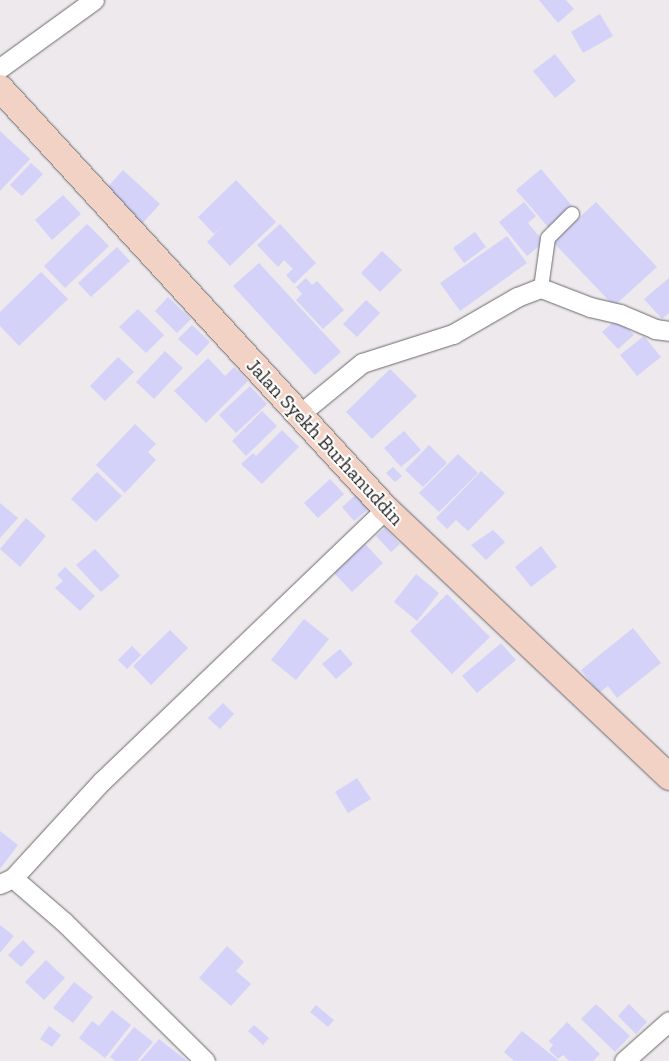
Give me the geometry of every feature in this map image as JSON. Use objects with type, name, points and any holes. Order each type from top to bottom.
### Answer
[{"type":"main road","name":"Jalan Syekh Burhanuddin","points":[[0,88],[213,323],[300,413],[386,509],[669,777]]},
{"type":"street","points":[[0,68],[94,0]]},
{"type":"street","points":[[541,288],[548,257],[548,238],[572,214]]},
{"type":"street","points":[[300,413],[362,363],[453,334],[517,297],[541,288],[590,307],[620,314],[655,329],[669,331]]},
{"type":"street","points":[[205,1061],[64,922],[6,881],[102,781],[386,509]]},
{"type":"street","points":[[624,1061],[669,1021]]},
{"type":"building","points":[[539,0],[566,0],[574,9],[558,23]]},
{"type":"building","points":[[600,14],[613,36],[583,53],[571,32]]},
{"type":"building","points":[[555,54],[576,81],[555,98],[533,71]]},
{"type":"building","points":[[0,131],[30,159],[0,191]]},
{"type":"building","points":[[31,163],[43,174],[22,196],[10,185]]},
{"type":"building","points":[[541,169],[573,207],[548,227],[516,190]]},
{"type":"building","points":[[123,170],[160,204],[141,225],[104,191]]},
{"type":"building","points":[[236,180],[276,222],[230,266],[207,242],[223,226],[214,234],[198,217]]},
{"type":"building","points":[[63,195],[81,214],[52,240],[35,220]]},
{"type":"building","points":[[524,202],[536,216],[528,223],[544,242],[527,256],[499,222]]},
{"type":"building","points":[[596,202],[657,267],[614,306],[553,242]]},
{"type":"building","points":[[87,224],[109,246],[65,288],[44,266]]},
{"type":"building","points":[[280,224],[316,263],[294,284],[286,275],[293,269],[284,260],[278,267],[257,245]]},
{"type":"building","points":[[475,232],[486,247],[464,263],[453,248]]},
{"type":"building","points":[[507,236],[527,263],[460,311],[440,283]]},
{"type":"building","points":[[117,247],[130,261],[91,297],[78,283]]},
{"type":"building","points":[[382,251],[402,270],[380,292],[361,273]]},
{"type":"building","points":[[259,263],[341,352],[315,375],[233,286]]},
{"type":"building","points":[[41,272],[68,299],[19,346],[0,326],[0,312]]},
{"type":"building","points":[[306,278],[312,285],[317,281],[344,310],[323,329],[296,300],[302,294],[296,287]]},
{"type":"building","points":[[669,278],[669,313],[662,319],[644,299]]},
{"type":"building","points":[[168,297],[191,319],[177,333],[155,311]]},
{"type":"building","points":[[366,300],[380,313],[357,337],[343,324]]},
{"type":"building","points":[[138,309],[164,335],[146,353],[119,327]]},
{"type":"building","points":[[618,318],[634,335],[618,349],[602,332]]},
{"type":"building","points":[[192,325],[210,342],[197,356],[178,339]]},
{"type":"building","points":[[644,336],[661,357],[637,376],[620,355]]},
{"type":"building","points":[[165,351],[183,368],[154,399],[136,382]]},
{"type":"building","points":[[118,357],[134,372],[105,401],[90,386]]},
{"type":"building","points":[[208,358],[225,376],[234,367],[248,381],[206,423],[174,391]]},
{"type":"building","points":[[390,369],[417,396],[372,439],[346,412]]},
{"type":"building","points":[[250,386],[267,404],[236,433],[219,415]]},
{"type":"building","points":[[262,411],[277,426],[246,456],[232,441]]},
{"type":"building","points":[[135,424],[156,444],[148,452],[156,460],[125,493],[96,465]]},
{"type":"building","points":[[282,430],[299,447],[262,484],[241,464],[253,453],[256,456]]},
{"type":"building","points":[[404,431],[421,450],[401,467],[384,448]]},
{"type":"building","points":[[429,445],[447,463],[423,487],[405,470]]},
{"type":"building","points":[[458,454],[478,473],[439,512],[419,493]]},
{"type":"building","points":[[393,467],[402,476],[395,482],[386,473]]},
{"type":"building","points":[[481,471],[505,493],[468,531],[456,520],[447,529],[436,518]]},
{"type":"building","points":[[97,472],[122,496],[96,522],[71,499]]},
{"type":"building","points":[[330,479],[344,494],[318,518],[304,503]]},
{"type":"building","points":[[360,491],[372,506],[354,521],[342,507]]},
{"type":"building","points":[[0,503],[18,518],[0,538]]},
{"type":"building","points":[[26,518],[46,536],[20,567],[0,549]]},
{"type":"building","points":[[385,528],[400,544],[391,552],[376,536]]},
{"type":"building","points":[[493,530],[505,542],[486,560],[471,545]]},
{"type":"building","points":[[365,544],[383,563],[352,592],[334,573]]},
{"type":"building","points":[[541,546],[557,567],[531,587],[515,567]]},
{"type":"building","points":[[95,549],[120,576],[101,592],[76,565]]},
{"type":"building","points":[[65,567],[95,596],[80,611],[55,588],[63,581],[57,575]]},
{"type":"building","points":[[416,574],[439,593],[417,621],[394,602]]},
{"type":"building","points":[[447,594],[490,637],[452,674],[410,631]]},
{"type":"building","points":[[304,619],[329,639],[296,680],[271,660]]},
{"type":"building","points":[[633,628],[661,663],[617,698],[608,686],[599,693],[581,670]]},
{"type":"building","points":[[170,630],[188,648],[151,685],[133,666]]},
{"type":"building","points":[[501,643],[516,660],[477,693],[462,676]]},
{"type":"building","points":[[132,646],[141,655],[127,669],[118,660]]},
{"type":"building","points":[[340,649],[353,664],[336,679],[322,664]]},
{"type":"building","points":[[223,703],[234,714],[220,729],[208,718]]},
{"type":"building","points":[[357,778],[371,799],[348,813],[335,792]]},
{"type":"building","points":[[0,831],[18,845],[0,869]]},
{"type":"building","points":[[0,925],[14,936],[0,953]]},
{"type":"building","points":[[23,940],[35,952],[21,967],[8,955]]},
{"type":"building","points":[[227,946],[244,962],[236,971],[251,984],[231,1006],[199,978]]},
{"type":"building","points":[[46,960],[65,978],[44,1000],[25,982]]},
{"type":"building","points":[[74,982],[93,997],[73,1023],[53,1008]]},
{"type":"building","points":[[596,1004],[630,1036],[615,1052],[581,1019]]},
{"type":"building","points":[[629,1004],[647,1022],[636,1034],[618,1016]]},
{"type":"building","points":[[316,1005],[334,1020],[328,1027],[310,1012]]},
{"type":"building","points":[[112,1010],[131,1025],[105,1058],[79,1038],[92,1021],[99,1026]]},
{"type":"building","points":[[567,1022],[600,1054],[593,1061],[569,1061],[563,1055],[558,1059],[549,1050],[553,1045],[549,1041]]},
{"type":"building","points":[[254,1025],[269,1038],[263,1045],[248,1031]]},
{"type":"building","points":[[49,1026],[61,1035],[52,1047],[40,1039]]},
{"type":"building","points":[[134,1027],[153,1042],[137,1061],[115,1061],[110,1057]]},
{"type":"building","points":[[522,1031],[559,1061],[514,1061],[504,1052]]},
{"type":"building","points":[[159,1039],[187,1061],[140,1061]]}]
